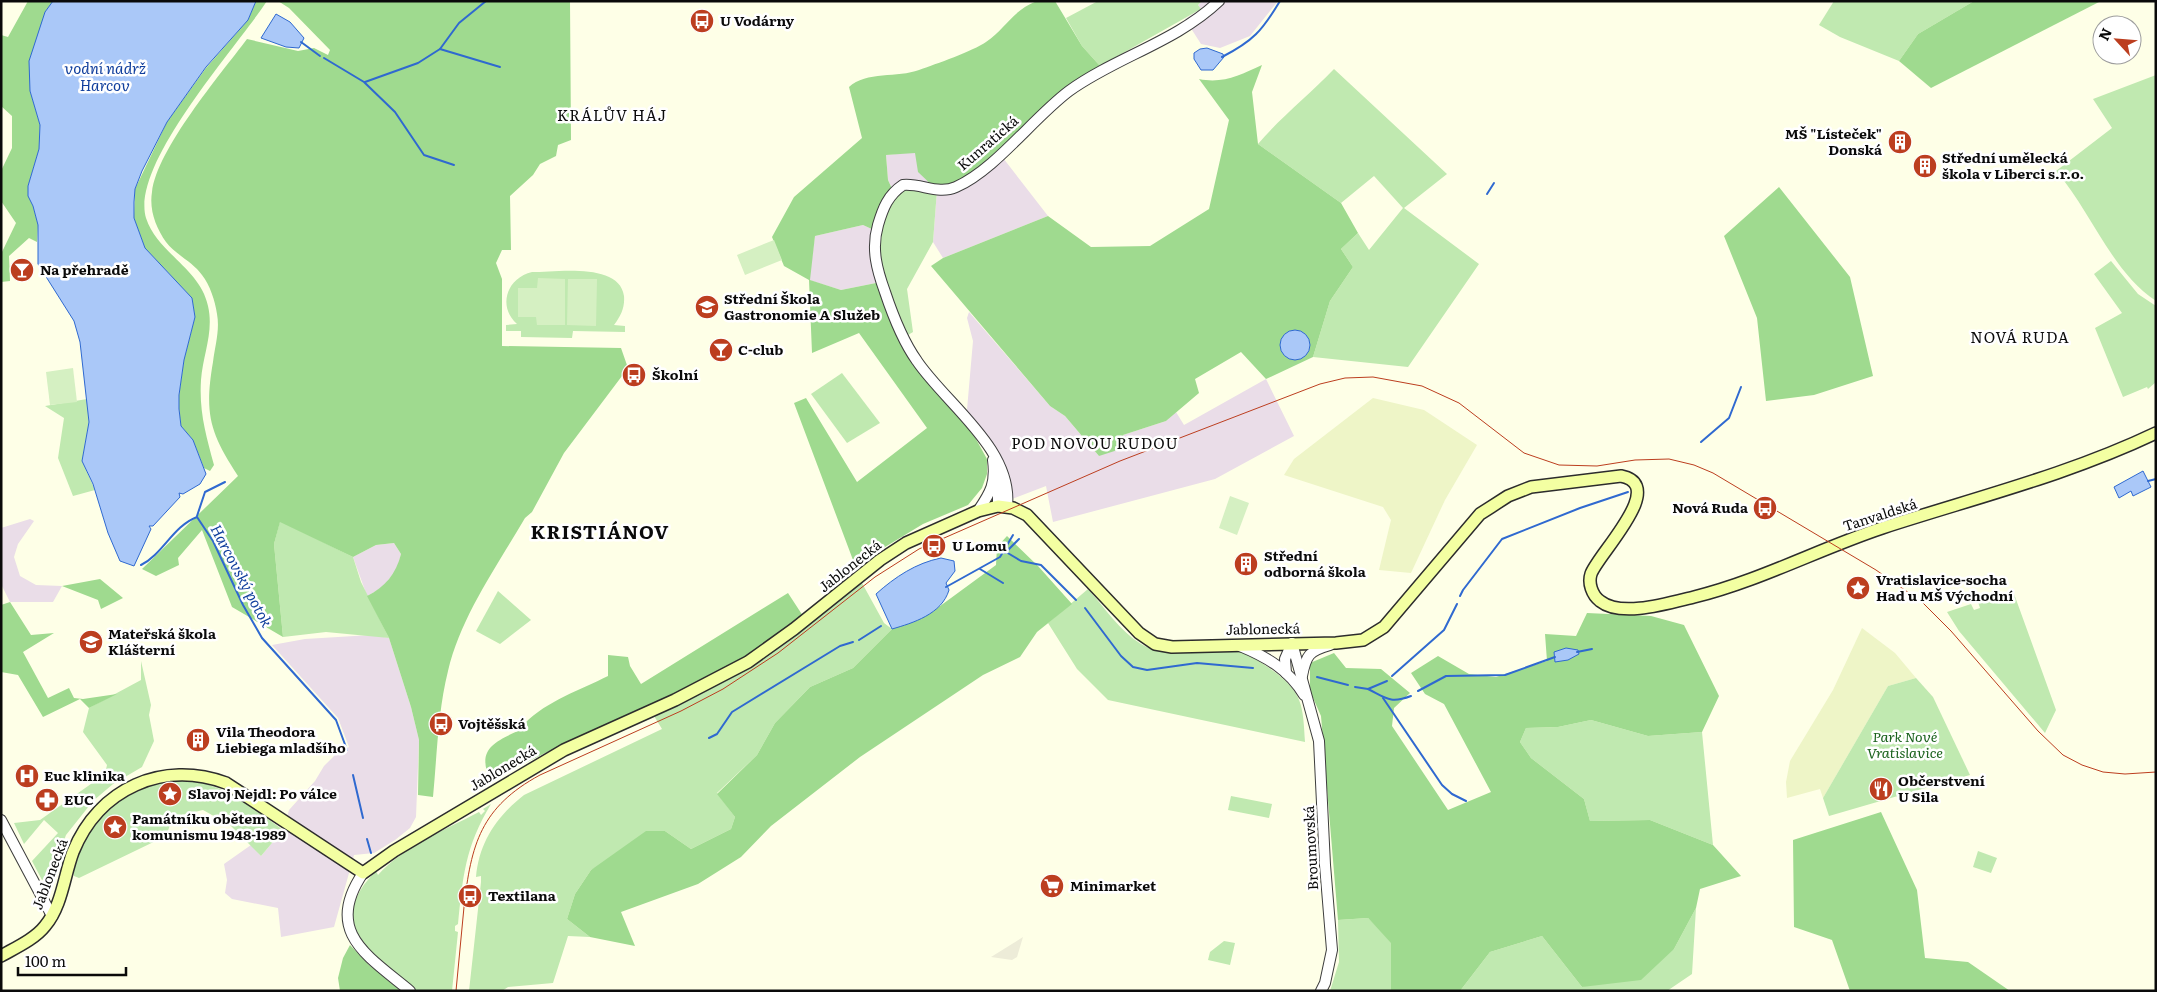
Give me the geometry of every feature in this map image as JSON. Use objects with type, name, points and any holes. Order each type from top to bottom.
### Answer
[{"type":"main road","name":"Tanvaldská","points":[[1610,607],[1619,609],[1645,607],[1710,593],[1882,528],[2064,471],[2156,433]]},
{"type":"main road","name":"Jablonecká","points":[[1,956],[38,933],[52,916],[74,849],[88,827],[111,801],[128,789],[146,780],[160,776],[201,776],[226,783],[363,873],[394,852],[548,759],[713,682],[748,662],[794,629],[880,560],[906,543],[978,511],[1002,506],[1021,510],[1033,520],[1139,633],[1155,644],[1172,647],[1336,643],[1363,640],[1384,627],[1480,514],[1508,496],[1531,487],[1621,476],[1628,478],[1636,484],[1638,495],[1619,533],[1594,566],[1590,575],[1592,591],[1598,600],[1610,607]]},
{"type":"street","name":"Kunratická","points":[[1002,506],[998,471],[992,451],[917,361],[895,322],[875,259],[876,231],[886,201],[893,191],[903,185],[945,191],[961,185],[1000,154],[1070,90],[1186,26],[1219,1]]},
{"type":"street","points":[[978,511],[988,497],[995,477],[992,451]]},
{"type":"street","points":[[1286,672],[1285,659],[1292,643]]},
{"type":"street","name":"Broumovská","points":[[1292,643],[1319,741],[1325,865],[1332,950],[1325,983],[1321,991]]},
{"type":"street","points":[[1302,677],[1305,662],[1314,650],[1336,643]]},
{"type":"street","name":"Broumovská","points":[[1237,644],[1264,656],[1286,672],[1298,685],[1309,703]]},
{"type":"street","points":[[1,820],[52,916]]},
{"type":"street","points":[[363,873],[350,893],[346,905],[348,924],[358,946],[410,991]]},
{"type":"shaded area","points":[[1202,1],[1278,1],[1250,36],[1220,48],[1201,44],[1185,19],[1201,9],[1198,5]]},
{"type":"shaded area","points":[[916,152],[1000,154],[1048,216],[943,258],[933,242],[937,190],[893,191],[888,180],[886,155]]},
{"type":"shaded area","points":[[863,225],[876,231],[881,282],[841,290],[809,280],[815,236]]},
{"type":"shaded area","points":[[969,312],[1050,406],[1065,416],[1099,456],[1123,435],[1166,421],[1176,412],[1184,425],[1266,379],[1294,436],[1215,479],[1053,522],[1046,486],[1007,501],[1002,472],[966,421],[973,341],[967,318]]},
{"type":"shaded area","points":[[30,519],[34,521],[18,544],[14,557],[20,576],[36,585],[62,586],[53,602],[10,602],[1,584],[1,528]]},
{"type":"shaded area","points":[[394,543],[401,554],[397,569],[382,588],[367,596],[353,557],[376,545]]},
{"type":"shaded area","points":[[371,635],[389,638],[411,707],[419,740],[416,817],[410,828],[374,853],[354,855],[334,927],[281,937],[278,908],[232,899],[225,893],[227,880],[224,864],[251,845],[261,856],[283,830],[289,810],[315,781],[324,766],[335,755],[349,747],[338,718],[272,645],[305,639]]},
{"type":"shaded area","points":[[1023,937],[1017,957],[1012,960],[991,957]]},
{"type":"green space","points":[[28,1],[53,1],[45,12],[30,91],[40,125],[39,149],[28,186],[28,195],[38,225],[37,242],[29,238],[9,256],[10,281],[1,282],[1,254],[16,223],[1,201],[1,171],[12,148],[12,116],[1,106],[1,35],[8,37]]},
{"type":"green space","points":[[256,1],[267,1],[189,106],[169,138],[154,168],[145,195],[146,218],[152,231],[197,281],[204,293],[208,306],[210,325],[202,370],[201,403],[208,444],[214,465],[210,471],[204,468],[193,440],[181,426],[179,409],[184,360],[195,317],[192,298],[145,248],[134,218],[135,189],[167,122],[206,68],[248,20]]},
{"type":"green space","points":[[278,1],[570,1],[571,140],[558,145],[556,156],[540,164],[533,175],[510,196],[511,250],[502,250],[496,263],[502,279],[502,346],[621,348],[628,368],[564,453],[532,512],[525,518],[471,611],[454,651],[448,671],[440,717],[433,797],[418,795],[419,740],[411,707],[389,638],[367,596],[384,584],[393,574],[401,554],[394,543],[376,545],[353,557],[280,522],[274,544],[283,637],[232,607],[202,530],[178,558],[179,565],[156,576],[142,569],[238,476],[215,435],[210,410],[210,380],[218,326],[213,299],[205,279],[194,266],[170,247],[156,225],[151,199],[156,175],[165,155],[191,113],[247,39],[298,51],[314,48],[328,55],[330,50],[289,8]]},
{"type":"green space","points":[[1037,1],[1055,1],[1082,46],[1100,66],[979,172],[937,190],[918,172],[915,153],[886,155],[888,180],[893,191],[876,231],[863,225],[815,236],[810,280],[841,290],[881,282],[903,338],[966,421],[987,459],[987,474],[982,488],[968,505],[923,524],[885,547],[856,568],[794,403],[806,398],[857,482],[927,428],[859,333],[812,353],[809,280],[784,266],[772,237],[794,197],[862,138],[849,87],[864,79],[919,70],[972,49],[993,37],[1022,9]]},
{"type":"green space","points":[[1098,1],[1202,1],[1198,5],[1201,9],[1100,66],[1082,46],[1066,18]]},
{"type":"green space","points":[[1834,1],[1974,1],[1918,34],[1899,61],[1840,37],[1819,25]]},
{"type":"green space","points":[[1974,1],[2101,1],[1931,88],[1899,61],[1918,34]]},
{"type":"green space","points":[[1262,65],[1252,92],[1258,144],[1341,203],[1358,233],[1341,249],[1353,267],[1330,301],[1313,357],[1266,379],[1241,352],[1195,379],[1199,393],[1166,421],[1123,435],[1127,447],[1099,456],[1065,416],[1050,406],[931,266],[943,258],[1048,216],[1091,247],[1150,246],[1209,209],[1229,120],[1199,79],[1224,79]]},
{"type":"green space","points":[[1334,69],[1447,174],[1404,208],[1479,264],[1408,367],[1313,357],[1330,301],[1353,267],[1341,249],[1358,233],[1369,250],[1403,208],[1374,176],[1341,203],[1258,144]]},
{"type":"green space","points":[[2156,75],[2156,301],[2126,274],[2056,171],[2112,128],[2093,99]]},
{"type":"green space","points":[[903,185],[937,190],[933,242],[907,289],[913,332],[903,338],[878,272],[881,214]]},
{"type":"green space","points":[[1779,187],[1850,277],[1873,376],[1814,395],[1766,401],[1757,318],[1724,236]]},
{"type":"green space","points":[[774,240],[782,260],[745,275],[737,255]]},
{"type":"green space","points":[[2111,261],[2138,294],[2156,306],[2156,382],[2148,389],[2147,387],[2123,397],[2095,328],[2122,313],[2094,274]]},
{"type":"green space","points":[[586,271],[599,273],[611,278],[620,285],[624,296],[622,311],[614,325],[625,326],[625,332],[573,331],[572,338],[521,337],[521,331],[506,331],[506,325],[517,324],[507,309],[506,301],[511,286],[523,275],[532,272]]},
{"type":"green space","points":[[538,278],[565,279],[565,325],[537,325],[536,317],[518,317],[518,288],[537,288]]},
{"type":"green space","points":[[568,279],[597,279],[596,326],[567,325]]},
{"type":"green space","points":[[73,368],[77,402],[50,405],[46,372]]},
{"type":"green space","points":[[842,373],[880,423],[847,443],[811,394]]},
{"type":"green space","points":[[1373,398],[1424,410],[1477,445],[1445,500],[1411,573],[1379,570],[1391,520],[1383,507],[1284,475],[1294,459]]},
{"type":"green space","points":[[87,399],[89,422],[82,461],[95,490],[73,496],[58,458],[64,418],[45,406]]},
{"type":"green space","points":[[1230,496],[1249,503],[1237,535],[1219,528]]},
{"type":"green space","points":[[280,521],[353,557],[361,582],[389,638],[326,632],[283,637],[274,544]]},
{"type":"green space","points":[[1007,536],[1038,566],[1072,604],[1037,632],[1020,657],[983,675],[860,757],[771,826],[741,857],[698,884],[621,912],[635,946],[590,937],[567,919],[575,894],[591,870],[646,831],[665,831],[691,849],[731,829],[735,817],[717,794],[757,755],[775,723],[810,687],[853,668],[892,629],[936,609],[996,565],[997,547]]},
{"type":"green space","points":[[856,572],[884,623],[892,629],[853,668],[810,687],[775,723],[757,755],[717,793],[735,817],[731,829],[691,849],[665,831],[591,870],[575,894],[567,919],[590,937],[568,936],[553,983],[508,987],[502,991],[469,991],[481,882],[481,876],[476,877],[478,864],[485,841],[498,821],[514,803],[524,795],[662,729],[648,706],[704,678],[757,647],[808,612]]},
{"type":"green space","points":[[100,579],[123,598],[101,609],[98,600],[62,586]]},
{"type":"green space","points":[[1088,589],[1133,639],[1152,649],[1163,652],[1235,651],[1250,656],[1272,670],[1290,685],[1296,693],[1302,709],[1305,742],[1108,700],[1077,669],[1048,623]]},
{"type":"green space","points":[[498,591],[531,620],[500,644],[476,631]]},
{"type":"green space","points":[[2013,591],[2056,710],[2045,733],[1959,631],[1947,612],[1971,604],[1974,610],[1980,608],[1978,602]]},
{"type":"green space","points":[[788,593],[803,616],[737,662],[659,703],[546,753],[491,782],[486,770],[485,760],[487,752],[492,746],[506,736],[526,727],[525,723],[543,708],[608,676],[608,655],[628,657],[630,666],[641,684]]},
{"type":"green space","points":[[10,602],[31,635],[54,633],[23,652],[48,698],[69,688],[74,698],[83,699],[117,694],[89,708],[80,699],[43,717],[18,675],[1,672],[1,605]]},
{"type":"green space","points":[[1587,613],[1651,616],[1684,625],[1719,696],[1702,732],[1648,736],[1591,720],[1558,727],[1526,728],[1520,742],[1531,758],[1584,799],[1590,821],[1650,820],[1713,845],[1741,876],[1700,889],[1696,908],[1674,949],[1641,980],[1582,987],[1542,936],[1490,952],[1460,991],[1391,991],[1391,943],[1368,918],[1338,920],[1321,716],[1310,691],[1310,663],[1334,653],[1346,668],[1381,669],[1410,693],[1394,708],[1392,726],[1448,810],[1491,792],[1444,704],[1425,694],[1411,673],[1438,656],[1469,674],[1496,677],[1547,661],[1545,634],[1576,636]]},
{"type":"green space","points":[[1862,628],[1895,653],[1916,678],[1888,686],[1823,798],[1820,789],[1787,798],[1786,782],[1790,761],[1833,690]]},
{"type":"green space","points":[[141,661],[151,705],[149,715],[154,741],[142,767],[113,784],[93,801],[66,835],[52,873],[42,880],[32,861],[58,833],[44,820],[24,844],[14,823],[40,820],[105,774],[107,765],[83,732],[89,708],[141,680]]},
{"type":"green space","name":"Park Nové Vratislavice","points":[[1916,678],[1933,697],[1970,775],[1829,816],[1823,798],[1888,686]]},
{"type":"green space","points":[[1591,720],[1648,736],[1702,732],[1713,845],[1650,820],[1590,821],[1584,799],[1531,758],[1520,742],[1526,728],[1558,727]]},
{"type":"green space","points":[[169,779],[198,781],[234,794],[283,830],[261,856],[230,825],[203,810],[173,817],[166,836],[79,878],[74,876],[75,865],[82,844],[100,818],[112,806],[140,789]]},
{"type":"green space","points":[[1231,796],[1272,804],[1269,818],[1228,810]]},
{"type":"green space","points":[[491,804],[470,848],[464,876],[458,924],[455,926],[455,931],[458,932],[452,991],[417,991],[366,946],[354,923],[353,911],[356,898],[376,871],[378,875],[412,847],[479,812],[481,815],[485,811],[483,809]]},
{"type":"green space","points":[[1881,812],[1917,890],[1925,958],[1968,962],[2010,991],[1850,991],[1832,940],[1794,927],[1793,840]]},
{"type":"green space","points":[[1978,851],[1997,858],[1991,873],[1973,867]]},
{"type":"green space","points":[[1696,908],[1692,974],[1667,991],[1460,991],[1490,952],[1542,936],[1582,987],[1674,949]]},
{"type":"green space","points":[[1368,918],[1392,943],[1391,991],[1330,991],[1339,962],[1338,920]]},
{"type":"green space","points":[[1224,941],[1235,943],[1230,965],[1208,960],[1210,952]]},
{"type":"green space","points":[[350,945],[369,965],[401,991],[340,991],[338,978],[343,958]]},
{"type":"water","name":"vodní nádrž Harcov","points":[[53,1],[256,1],[248,20],[206,67],[167,122],[135,189],[134,218],[145,248],[192,298],[195,317],[184,360],[179,409],[181,426],[193,440],[206,474],[200,484],[183,494],[179,493],[180,497],[153,526],[149,526],[151,529],[134,566],[120,561],[108,533],[93,484],[82,461],[89,422],[80,342],[74,321],[38,264],[38,225],[28,196],[28,186],[39,149],[40,125],[30,91],[29,61],[45,12]]},
{"type":"water","points":[[276,14],[290,22],[304,38],[299,48],[286,47],[261,38]]},
{"type":"water","points":[[1207,48],[1223,54],[1224,57],[1213,70],[1201,70],[1194,59],[1194,53],[1200,49]]},
{"type":"water","points":[[1295,330],[1305,335],[1310,345],[1305,355],[1295,360],[1285,355],[1280,345],[1285,335]]},
{"type":"water","points":[[2143,471],[2151,487],[2133,496],[2131,491],[2119,498],[2114,487]]},
{"type":"water","points":[[941,558],[954,561],[955,571],[946,583],[949,590],[945,598],[940,605],[926,616],[892,629],[876,594],[906,572],[923,563]]},
{"type":"water","points":[[1566,648],[1578,650],[1579,654],[1568,660],[1555,662],[1554,652]]},
{"type":"waterway","points":[[440,49],[459,23],[486,1]]},
{"type":"waterway","points":[[1222,57],[1242,46],[1256,34],[1280,1]]},
{"type":"waterway","points":[[301,42],[320,56]]},
{"type":"waterway","points":[[365,82],[418,63],[440,49],[500,67]]},
{"type":"waterway","points":[[324,58],[364,82],[395,112],[424,155],[454,165]]},
{"type":"waterway","points":[[1487,194],[1494,183]]},
{"type":"waterway","points":[[1701,442],[1729,418],[1741,387]]},
{"type":"waterway","points":[[2148,481],[2156,479]]},
{"type":"waterway","points":[[197,516],[205,492],[225,482]]},
{"type":"waterway","points":[[1460,596],[1502,539],[1580,508],[1628,492]]},
{"type":"waterway","name":"Harcovský potok","points":[[141,565],[156,554],[181,527],[197,517],[213,541],[243,605],[262,638],[336,720],[347,750]]},
{"type":"waterway","points":[[946,587],[1000,557],[1013,535]]},
{"type":"waterway","points":[[1005,553],[1019,539]]},
{"type":"waterway","points":[[1006,552],[1021,561],[1041,565],[1076,600]]},
{"type":"waterway","points":[[980,569],[1003,583]]},
{"type":"waterway","points":[[1392,676],[1444,630],[1457,604]]},
{"type":"waterway","points":[[1085,608],[1121,656],[1133,667],[1147,670],[1197,663],[1253,668]]},
{"type":"waterway","points":[[859,640],[881,626]]},
{"type":"waterway","points":[[709,738],[717,734],[732,712],[840,646],[853,642]]},
{"type":"waterway","points":[[1577,652],[1592,649]]},
{"type":"waterway","points":[[1418,691],[1446,676],[1505,675],[1555,657]]},
{"type":"waterway","points":[[1317,677],[1348,685]]},
{"type":"waterway","points":[[1355,687],[1368,689],[1387,681]]},
{"type":"waterway","points":[[1368,689],[1393,700],[1411,696]]},
{"type":"waterway","points":[[1383,698],[1442,785],[1452,794],[1466,801]]},
{"type":"waterway","name":"Harcovský potok","points":[[353,775],[363,818]]},
{"type":"waterway","name":"Harcovský potok","points":[[367,839],[371,853]]},
{"type":"tram line","points":[[456,991],[467,885],[476,846],[482,829],[492,814],[504,800],[520,787],[540,775],[681,711],[723,689],[778,653],[875,577],[919,549],[1120,461],[1320,384],[1345,378],[1373,377],[1422,386],[1459,403],[1524,453],[1559,465],[1597,466],[1635,460],[1669,459],[1694,465],[1713,473],[1876,570],[1922,602],[1951,631],[2038,731],[2063,755],[2082,765],[2103,772],[2125,774],[2156,772]]},
{"type":"place","name":"U Vodárny","points":[[702,21]]},
{"type":"place","name":"MŠ \"Lísteček\" Donská","points":[[1900,142]]},
{"type":"place","name":"Střední umělecká škola v Liberci s.r.o.","points":[[1925,166]]},
{"type":"place","name":"Na přehradě","points":[[22,270]]},
{"type":"place","name":"Střední Škola Gastronomie A Služeb","points":[[707,307]]},
{"type":"place","name":"C-club","points":[[721,350]]},
{"type":"place","name":"Školní","points":[[634,375]]},
{"type":"place","name":"Nová Ruda","points":[[1765,508]]},
{"type":"place","name":"U Lomu","points":[[934,546]]},
{"type":"place","name":"Střední odborná škola","points":[[1246,564]]},
{"type":"place","name":"Vratislavice-socha Had u MŠ Východní","points":[[1858,588]]},
{"type":"place","name":"Mateřská škola Klášterní","points":[[91,642]]},
{"type":"place","name":"Vojtěšská","points":[[441,724]]},
{"type":"place","name":"Vila Theodora Liebiega mladšího","points":[[198,740]]},
{"type":"place","name":"Euc klinika","points":[[27,776]]},
{"type":"place","name":"Občerstvení U Sila","points":[[1881,789]]},
{"type":"place","name":"Slavoj Nejdl: Po válce","points":[[170,794]]},
{"type":"place","name":"EUC","points":[[47,800]]},
{"type":"place","name":"Památníku obětem komunismu 1948-1989","points":[[115,827]]},
{"type":"place","name":"Minimarket","points":[[1052,886]]},
{"type":"place","name":"Textilana","points":[[470,896]]},
{"type":"district","name":"KRÁLŮV HÁJ","points":[[612,116]]},
{"type":"district","name":"NOVÁ RUDA","points":[[2020,338]]},
{"type":"district","name":"POD NOVOU RUDOU","points":[[1095,444]]},
{"type":"district","name":"KRISTIÁNOV","points":[[600,532]]}]
